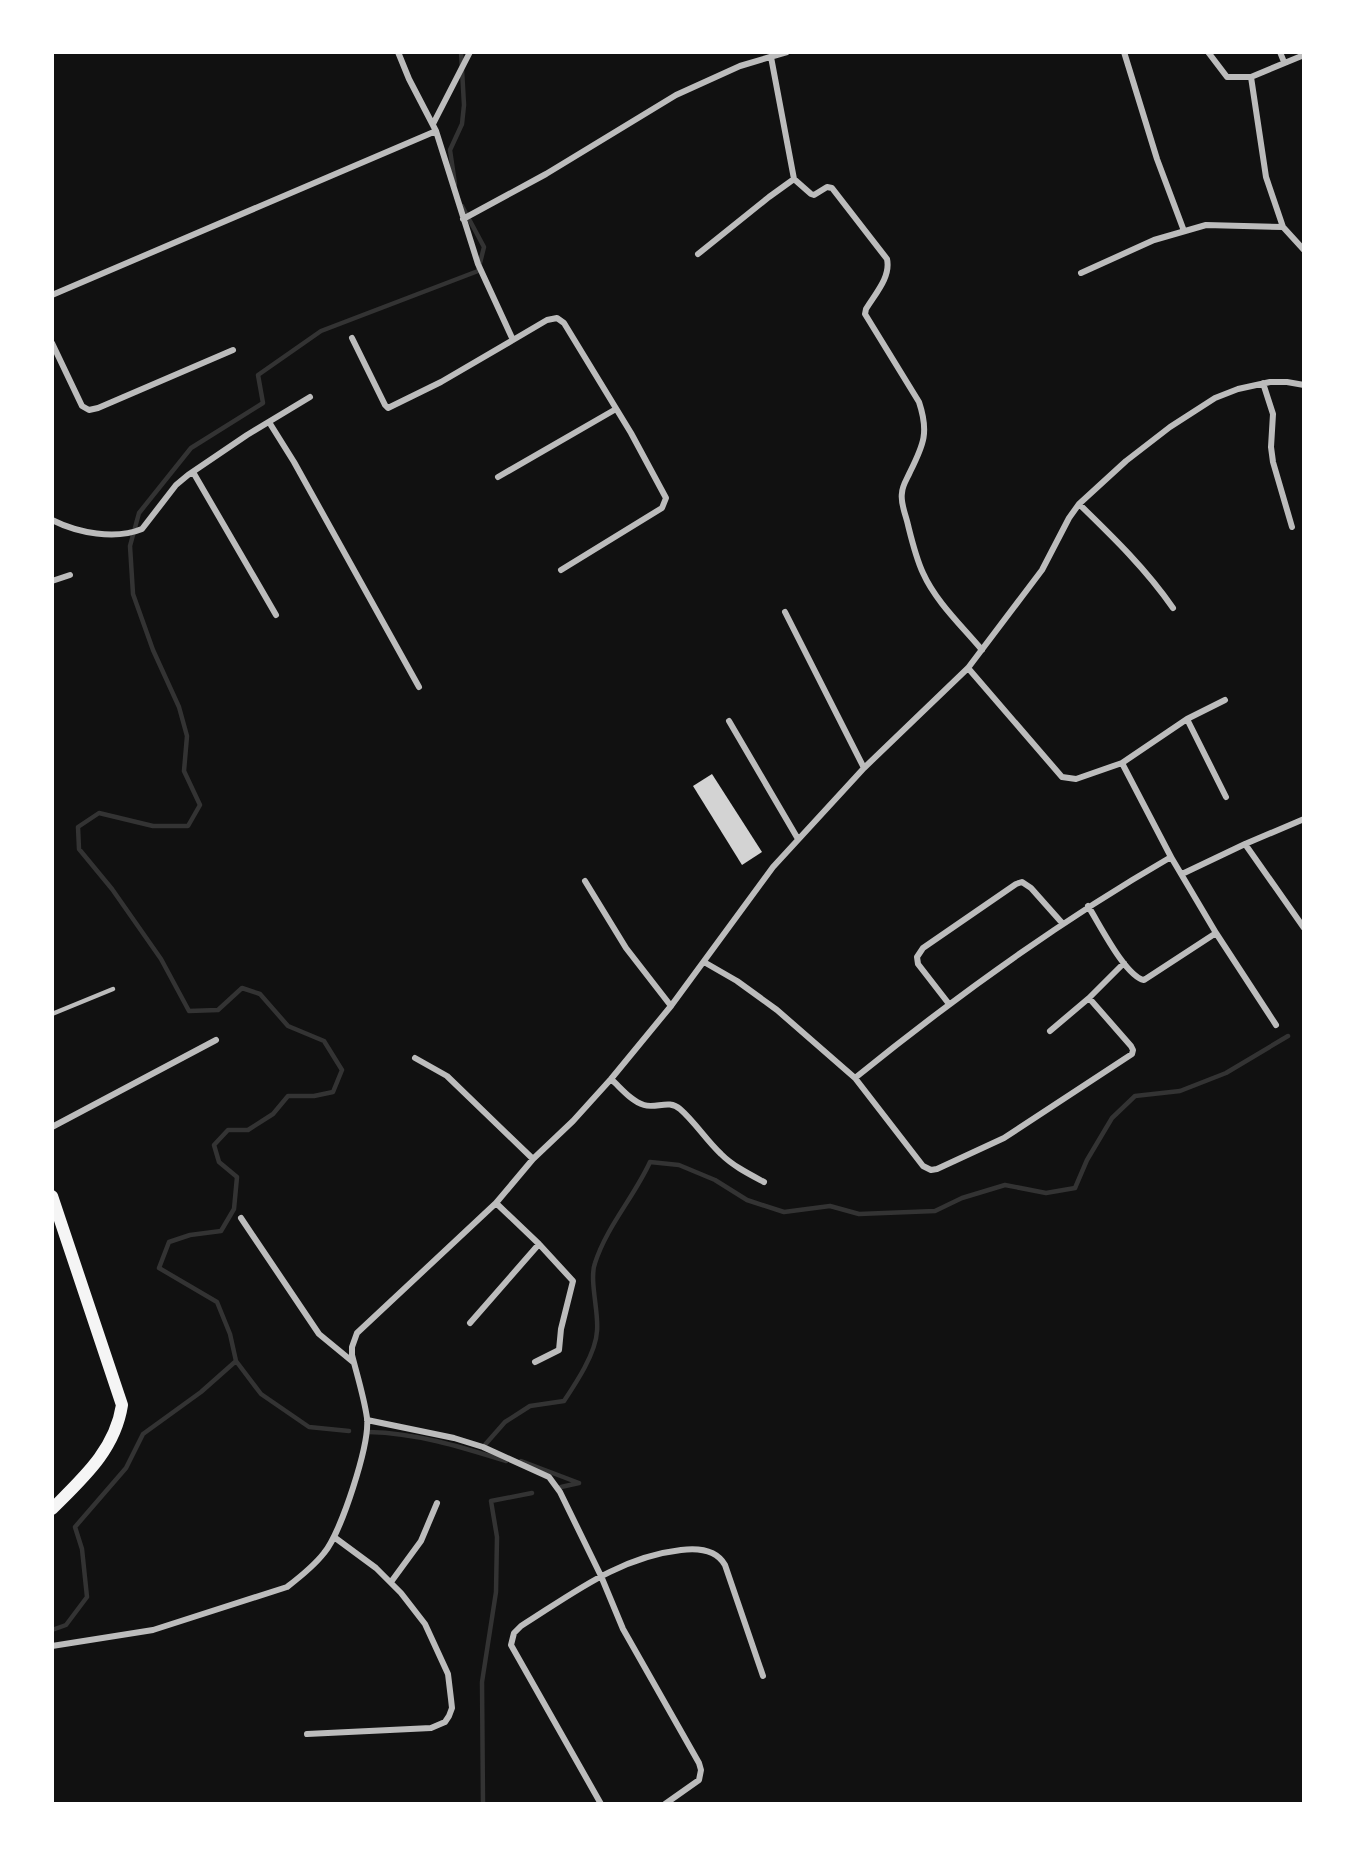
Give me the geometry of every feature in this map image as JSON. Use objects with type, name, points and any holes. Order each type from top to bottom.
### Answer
[{"type":"main road","points":[[52,1196],[122,1405],[120,1419],[111,1442],[96,1465],[52,1509]]},
{"type":"street","points":[[398,52],[434,128],[478,264],[513,340]]},
{"type":"street","points":[[465,218],[546,174],[676,95],[760,56],[771,57],[787,52]]},
{"type":"street","points":[[1124,52],[1157,159],[1184,231]]},
{"type":"street","points":[[1208,52],[1227,77],[1251,77],[1304,55]]},
{"type":"street","points":[[1280,52],[1284,62]]},
{"type":"street","points":[[52,295],[434,128],[455,79],[468,56]]},
{"type":"street","points":[[771,57],[794,179],[811,195],[827,187],[832,188],[887,259],[889,266],[887,274],[865,314],[919,402],[923,413],[925,438],[905,483],[902,492],[903,504],[917,561],[924,576],[932,590],[982,650]]},
{"type":"street","points":[[1251,77],[1266,177],[1283,227],[1304,250]]},
{"type":"street","points":[[698,254],[794,179]]},
{"type":"street","points":[[1081,273],[1154,240],[1206,225],[1283,227]]},
{"type":"street","points":[[352,338],[385,405],[390,408],[547,320],[553,318],[561,320],[616,409],[659,484],[666,501],[662,508],[561,570]]},
{"type":"street","points":[[52,344],[82,406],[89,410],[233,350]]},
{"type":"street","points":[[52,1646],[153,1630],[287,1587],[302,1576],[326,1552],[356,1480],[367,1420],[352,1347],[357,1333],[496,1203],[533,1159],[573,1121],[611,1079],[671,1006],[773,867],[864,768],[968,668],[1042,570],[1069,518],[1079,504],[1126,461],[1170,427],[1215,398],[1263,383],[1287,382],[1304,385]]},
{"type":"street","points":[[1263,383],[1273,414],[1271,447],[1273,462],[1292,527]]},
{"type":"street","points":[[52,520],[63,526],[104,534],[137,531],[144,527],[176,485],[310,397]]},
{"type":"street","points":[[498,477],[616,409]]},
{"type":"street","points":[[269,422],[294,462],[419,687]]},
{"type":"street","points":[[193,472],[276,615]]},
{"type":"street","points":[[1079,504],[1121,544],[1154,581],[1173,608]]},
{"type":"street","points":[[52,581],[70,574]]},
{"type":"street","points":[[785,612],[864,768]]},
{"type":"street","points":[[968,668],[1062,777],[1076,779],[1122,763],[1187,719],[1225,700]]},
{"type":"street","points":[[1187,719],[1226,797]]},
{"type":"street","points":[[729,721],[798,839]]},
{"type":"street","points":[[1122,763],[1171,857],[1216,933],[1276,1024]]},
{"type":"street","points":[[1182,874],[1304,819]]},
{"type":"street","points":[[1245,844],[1304,928]]},
{"type":"street","points":[[855,1078],[923,1022],[1088,906],[1171,857]]},
{"type":"street","points":[[585,881],[626,948],[671,1006]]},
{"type":"street","points":[[949,1004],[918,964],[917,957],[922,948],[1022,882],[1031,888],[1063,924]]},
{"type":"street","points":[[1088,906],[1124,963],[1136,977],[1144,980],[1216,933]]},
{"type":"street","points":[[704,962],[737,981],[777,1010],[855,1078],[923,1166],[931,1170],[938,1169],[1004,1138],[1132,1054],[1131,1046],[1089,998]]},
{"type":"street","points":[[1050,1031],[1089,998],[1124,963]]},
{"type":"street","points":[[52,1128],[216,1040]]},
{"type":"street","points":[[415,1058],[447,1076],[533,1159]]},
{"type":"street","points":[[611,1079],[632,1099],[643,1105],[650,1107],[669,1104],[679,1108],[720,1153],[764,1182]]},
{"type":"street","points":[[496,1203],[570,1276],[573,1284],[561,1329],[559,1350],[535,1362]]},
{"type":"street","points":[[241,1218],[319,1334],[354,1362]]},
{"type":"street","points":[[470,1323],[539,1244]]},
{"type":"street","points":[[367,1420],[454,1438],[483,1447],[549,1478],[560,1491],[601,1576],[623,1629],[701,1770],[699,1780],[695,1784],[665,1803]]},
{"type":"street","points":[[391,1582],[421,1541],[436,1503]]},
{"type":"street","points":[[307,1734],[431,1728],[445,1722],[452,1708],[448,1674],[425,1624],[391,1582],[334,1537]]},
{"type":"street","points":[[601,1803],[511,1645],[514,1633],[521,1626],[601,1576],[631,1561],[661,1552],[693,1548],[703,1550],[719,1557],[725,1565],[763,1676]]},
{"type":"lane","points":[[52,1014],[113,989]]},
{"type":"building","points":[[712,774],[762,852],[742,865],[693,786]]},
{"type":"waterway","points":[[455,184],[450,150],[462,124],[464,105],[461,52]]},
{"type":"waterway","points":[[349,1431],[309,1427],[261,1394],[236,1361],[230,1334],[217,1302],[159,1268],[169,1242],[190,1235],[221,1231],[234,1209],[237,1177],[219,1162],[214,1145],[228,1130],[248,1130],[273,1114],[288,1096],[314,1096],[333,1092],[342,1070],[324,1041],[288,1026],[260,994],[242,988],[218,1010],[189,1011],[161,959],[112,889],[79,849],[78,827],[99,813],[153,826],[188,826],[200,805],[184,771],[187,736],[179,707],[153,650],[133,594],[130,546],[139,513],[191,448],[263,403],[258,375],[321,331],[478,271],[484,247],[462,206]]},
{"type":"waterway","points":[[485,1448],[483,1447],[505,1422],[530,1406],[564,1401],[579,1377],[596,1340],[597,1315],[593,1278],[595,1263],[613,1224],[650,1162],[679,1165],[715,1180],[747,1200],[784,1212],[830,1206],[859,1214],[935,1211],[962,1198],[1005,1185],[1046,1193],[1075,1188],[1087,1160],[1112,1118],[1135,1096],[1180,1091],[1226,1073],[1288,1036]]},
{"type":"waterway","points":[[52,1630],[66,1625],[87,1597],[82,1549],[75,1527],[126,1468],[143,1434],[201,1392],[236,1361]]},
{"type":"waterway","points":[[369,1432],[422,1438],[506,1461]]},
{"type":"waterway","points":[[521,1461],[579,1483]]},
{"type":"waterway","points":[[561,1487],[579,1483]]},
{"type":"waterway","points":[[483,1804],[482,1682],[496,1592],[497,1537],[491,1501],[532,1493]]}]
